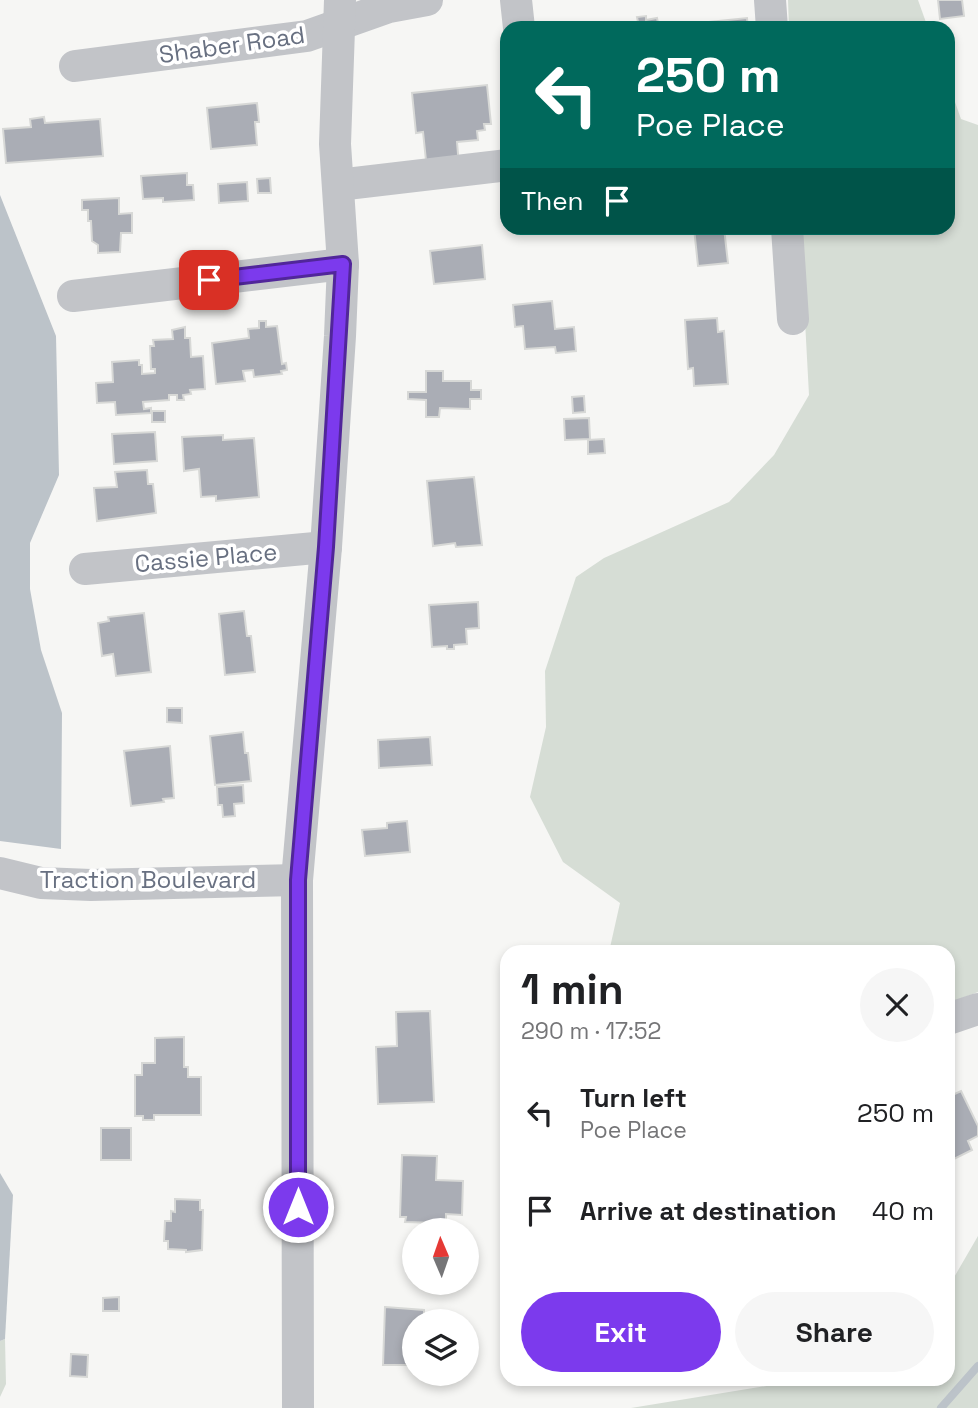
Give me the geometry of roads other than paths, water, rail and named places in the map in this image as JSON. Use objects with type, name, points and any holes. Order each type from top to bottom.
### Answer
[{"type":"street","name":"Shaber Road","points":[[75,66],[307,36],[339,12],[427,0]]},
{"type":"street","points":[[516,0],[518,21]]},
{"type":"street","points":[[770,0],[772,21]]},
{"type":"street","points":[[298,1408],[298,880],[326,547],[343,264],[335,144],[339,12]]},
{"type":"street","points":[[338,185],[500,166]]},
{"type":"street","points":[[787,235],[793,319]]},
{"type":"street","points":[[73,296],[343,264]]},
{"type":"street","name":"Cassie Place","points":[[85,569],[326,547]]},
{"type":"street","name":"Traction Boulevard","points":[[0,873],[41,883],[91,885],[298,880]]},
{"type":"street","points":[[955,1017],[978,1009]]},
{"type":"waterway","points":[[941,1408],[978,1366]]}]
